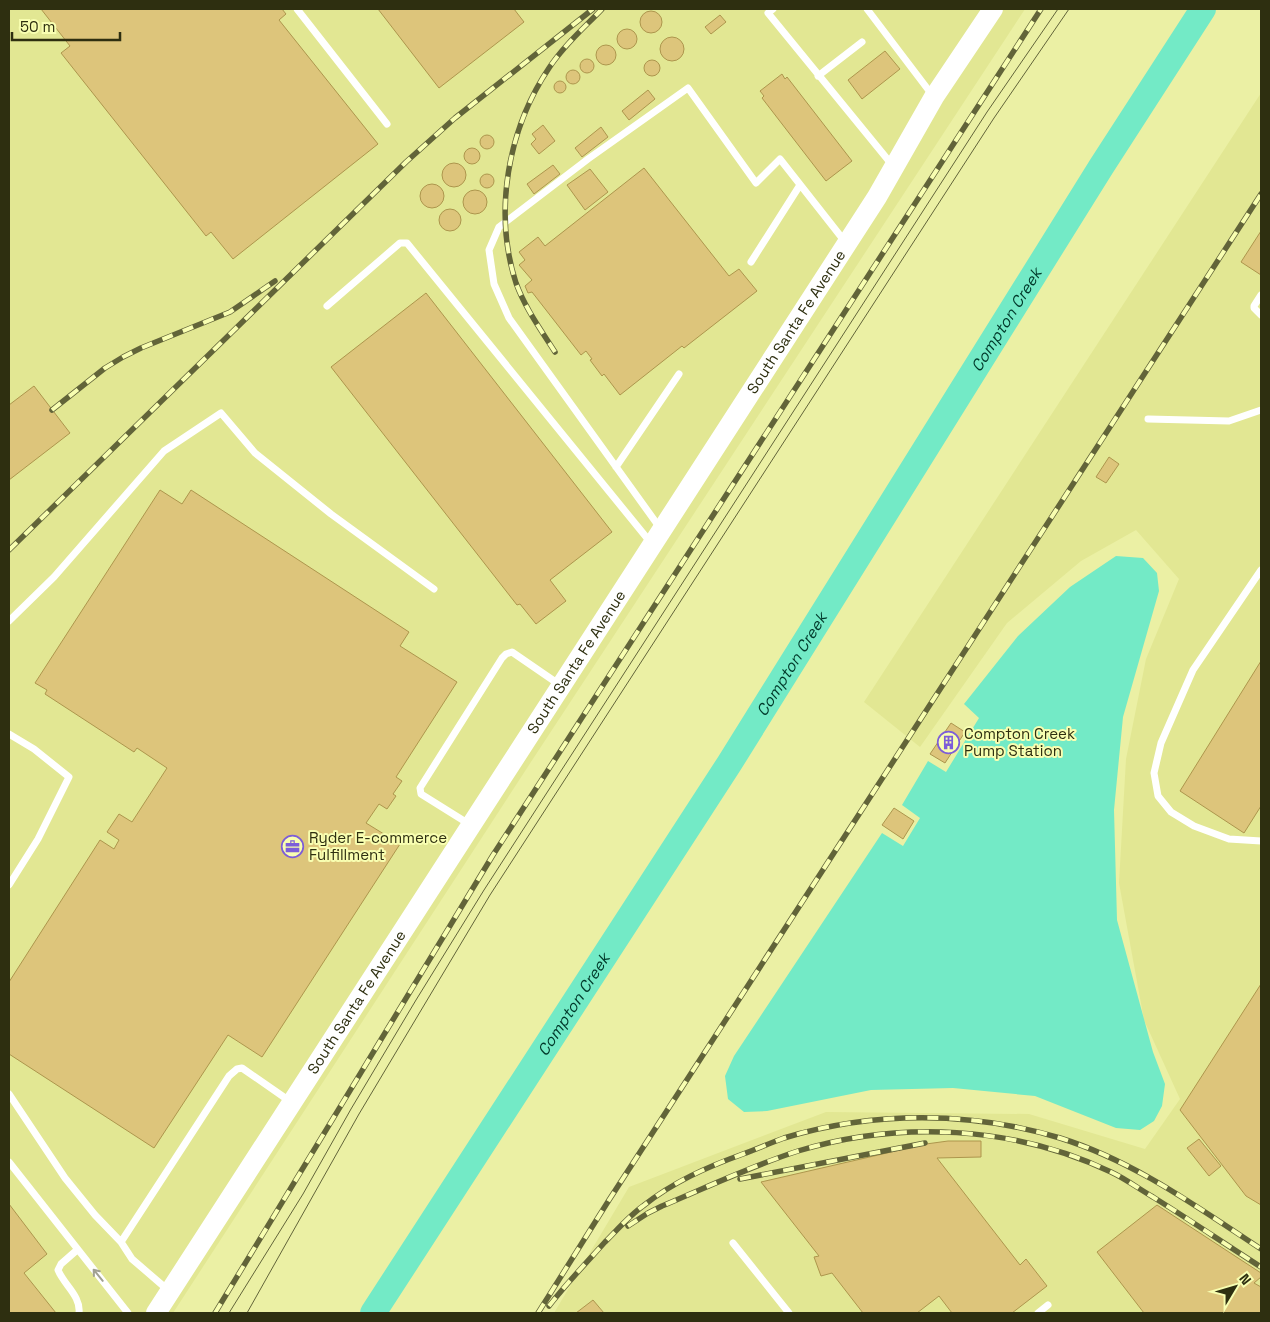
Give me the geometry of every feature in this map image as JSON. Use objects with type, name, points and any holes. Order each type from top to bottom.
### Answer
[{"type":"main road","name":"South Santa Fe Avenue","points":[[156,1313],[878,197],[893,167],[934,97],[993,9]]},
{"type":"lane","points":[[297,9],[387,124]]},
{"type":"lane","points":[[773,9],[768,13],[893,167]]},
{"type":"lane","points":[[866,9],[934,97]]},
{"type":"lane","points":[[818,76],[862,42]]},
{"type":"lane","points":[[657,538],[616,466],[509,318],[494,284],[489,250],[499,227],[588,159],[688,88],[756,183],[780,159],[847,245]]},
{"type":"lane","points":[[751,262],[800,185]]},
{"type":"lane","points":[[327,306],[400,243],[407,243],[657,538]]},
{"type":"lane","points":[[1261,295],[1254,306],[1261,315]]},
{"type":"lane","points":[[616,466],[680,374]]},
{"type":"lane","points":[[1148,419],[1228,421],[1261,410]]},
{"type":"lane","points":[[9,621],[54,577],[164,451],[221,413],[255,453],[331,514],[434,589]]},
{"type":"lane","points":[[1261,570],[1193,670],[1161,743],[1154,773],[1158,796],[1171,812],[1194,826],[1229,839],[1261,841]]},
{"type":"lane","points":[[471,825],[421,794],[420,788],[502,658],[512,652],[561,686]]},
{"type":"lane","points":[[9,734],[34,749],[69,777],[38,839],[9,885]]},
{"type":"lane","points":[[121,1242],[229,1076],[237,1069],[242,1068],[292,1102]]},
{"type":"lane","points":[[9,1094],[65,1178],[95,1215],[121,1242],[132,1259],[170,1292]]},
{"type":"lane","points":[[9,1162],[128,1313]]},
{"type":"lane","points":[[733,1242],[789,1313]]},
{"type":"lane","points":[[77,1250],[61,1264],[58,1270],[60,1276],[77,1300],[80,1307],[79,1313]]},
{"type":"lane","points":[[1038,1313],[1048,1305]]},
{"type":"shaded area","points":[[9,9],[1025,9],[529,765],[173,1313],[9,1313]]},
{"type":"shaded area","points":[[1261,93],[1261,1313],[554,1313],[629,1187],[826,1112],[1029,1114],[1145,1149],[1180,1099],[1144,1020],[1119,883],[1126,759],[1146,659],[1179,579],[1136,530],[1081,561],[1007,623],[920,747],[864,702]]},
{"type":"water","points":[[1116,556],[1143,558],[1157,573],[1159,591],[1123,717],[1114,810],[1117,920],[1153,1052],[1165,1084],[1162,1106],[1154,1121],[1140,1130],[1116,1128],[1035,1096],[953,1088],[871,1090],[767,1111],[744,1112],[728,1099],[725,1076],[734,1056],[882,833],[903,846],[920,818],[902,805],[928,761],[946,772],[979,718],[964,704],[1018,636],[1070,587]]},
{"type":"building","points":[[41,9],[282,9],[286,14],[279,20],[378,144],[233,259],[211,232],[206,236],[61,53],[70,46]]},
{"type":"building","points":[[378,9],[514,9],[524,22],[439,88]]},
{"type":"building","points":[[647,11],[655,11],[662,18],[662,26],[655,33],[647,33],[640,26],[640,18]]},
{"type":"building","points":[[720,15],[726,22],[711,34],[705,27]]},
{"type":"building","points":[[627,29],[634,32],[637,39],[634,46],[627,49],[620,46],[617,39],[620,32]]},
{"type":"building","points":[[672,37],[680,41],[684,49],[680,57],[672,61],[664,57],[660,49],[664,41]]},
{"type":"building","points":[[606,45],[613,48],[616,55],[613,62],[606,65],[599,62],[596,55],[599,48]]},
{"type":"building","points":[[885,51],[900,69],[862,99],[848,80]]},
{"type":"building","points":[[587,59],[592,61],[594,66],[592,71],[587,73],[582,71],[580,66],[582,61]]},
{"type":"building","points":[[652,60],[658,62],[660,68],[658,74],[652,76],[646,74],[644,68],[646,62]]},
{"type":"building","points":[[573,70],[578,72],[580,77],[578,82],[573,84],[568,82],[566,77],[568,72]]},
{"type":"building","points":[[782,74],[785,79],[787,77],[852,161],[826,181],[762,98],[764,96],[760,91]]},
{"type":"building","points":[[562,81],[565,82],[565,92],[558,93],[555,92],[554,85],[555,82]]},
{"type":"building","points":[[648,90],[655,99],[629,120],[622,111]]},
{"type":"building","points":[[543,125],[555,141],[539,154],[531,144],[536,139],[532,134]]},
{"type":"building","points":[[601,127],[608,137],[582,157],[575,148]]},
{"type":"building","points":[[487,135],[492,137],[494,142],[492,147],[487,149],[482,147],[480,142],[482,137]]},
{"type":"building","points":[[469,148],[475,148],[480,153],[478,162],[469,164],[464,159],[464,153]]},
{"type":"building","points":[[454,163],[462,167],[466,175],[462,183],[454,187],[446,183],[442,175],[446,167]]},
{"type":"building","points":[[553,165],[560,174],[534,194],[527,184]]},
{"type":"building","points":[[644,168],[729,276],[739,269],[757,291],[684,348],[682,346],[620,395],[604,374],[602,376],[586,351],[581,355],[532,292],[528,293],[525,286],[532,280],[519,265],[525,260],[519,252],[538,237],[545,246]]},
{"type":"building","points":[[590,169],[608,192],[585,210],[567,185]]},
{"type":"building","points":[[487,174],[492,176],[494,181],[492,186],[487,188],[482,186],[480,181],[482,176]]},
{"type":"building","points":[[432,184],[440,188],[444,196],[440,204],[432,208],[424,204],[420,196],[424,188]]},
{"type":"building","points":[[475,190],[484,193],[487,202],[484,211],[475,214],[466,211],[463,202],[466,193]]},
{"type":"building","points":[[450,209],[458,212],[461,220],[458,228],[450,231],[442,228],[439,220],[442,212]]},
{"type":"building","points":[[1261,231],[1261,275],[1241,262]]},
{"type":"building","points":[[426,293],[612,532],[550,580],[566,601],[536,624],[520,604],[517,605],[331,367]]},
{"type":"building","points":[[34,386],[70,433],[9,480],[9,405]]},
{"type":"building","points":[[1109,457],[1119,464],[1106,483],[1096,477]]},
{"type":"building","points":[[160,490],[182,504],[191,490],[409,632],[400,646],[457,682],[396,777],[402,781],[393,794],[396,796],[387,809],[379,804],[366,823],[400,844],[262,1057],[228,1035],[154,1148],[9,1054],[9,982],[100,840],[114,849],[119,840],[107,832],[119,814],[132,822],[167,768],[137,748],[134,752],[45,694],[47,690],[35,683]]},
{"type":"building","points":[[1261,661],[1261,806],[1244,833],[1180,791]]},
{"type":"building","name":"Compton Creek Pump Station","points":[[951,723],[965,732],[945,763],[930,754]]},
{"type":"building","points":[[894,808],[914,821],[903,839],[882,825]]},
{"type":"building","points":[[1261,984],[1261,1205],[1246,1196],[1180,1110]]},
{"type":"building","points":[[1199,1139],[1221,1166],[1209,1176],[1187,1148]]},
{"type":"building","points":[[948,1141],[981,1141],[981,1157],[937,1158],[1020,1265],[1026,1259],[1047,1286],[1012,1313],[952,1313],[939,1296],[917,1313],[863,1313],[832,1273],[821,1276],[814,1257],[819,1256],[761,1182],[926,1144]]},
{"type":"building","points":[[9,1204],[47,1254],[24,1273],[56,1313],[9,1313]]},
{"type":"building","points":[[1157,1205],[1261,1273],[1261,1277],[1254,1283],[1261,1287],[1261,1313],[1144,1313],[1097,1252]]},
{"type":"building","points":[[593,1300],[604,1313],[576,1313]]},
{"type":"waterway","name":"Compton Creek","points":[[373,1313],[729,764],[1101,167],[1203,9]]},
{"type":"tram line","points":[[229,1313],[303,1194],[351,1109],[484,890],[987,112],[1058,9]]},
{"type":"tram line","points":[[247,1313],[359,1114],[490,895],[994,118],[1069,9]]},
{"type":"railway","points":[[9,550],[406,162],[455,118],[593,9]]},
{"type":"railway","points":[[555,352],[529,310],[516,283],[509,256],[506,228],[508,172],[514,144],[523,117],[535,92],[561,52],[602,9]]},
{"type":"railway","points":[[215,1313],[493,855],[1041,9]]},
{"type":"railway","points":[[538,1313],[609,1200],[1261,194]]},
{"type":"railway","points":[[52,410],[105,368],[123,357],[230,312],[275,281]]},
{"type":"railway","points":[[549,1306],[583,1266],[628,1219],[654,1197],[678,1182],[716,1164],[784,1138],[818,1129],[887,1119],[957,1119],[1026,1129],[1060,1138],[1114,1159],[1139,1172],[1189,1201],[1261,1249]]},
{"type":"railway","points":[[628,1226],[662,1206],[747,1170],[798,1151],[837,1141],[876,1135],[917,1132],[957,1133],[997,1137],[1036,1145],[1074,1157],[1111,1172],[1261,1267]]},
{"type":"railway","points":[[740,1179],[925,1143]]},
{"type":"place","name":"Compton Creek Pump Station","points":[[948,743]]},
{"type":"place","name":"Ryder E-commerce Fulfillment","points":[[293,847]]}]
